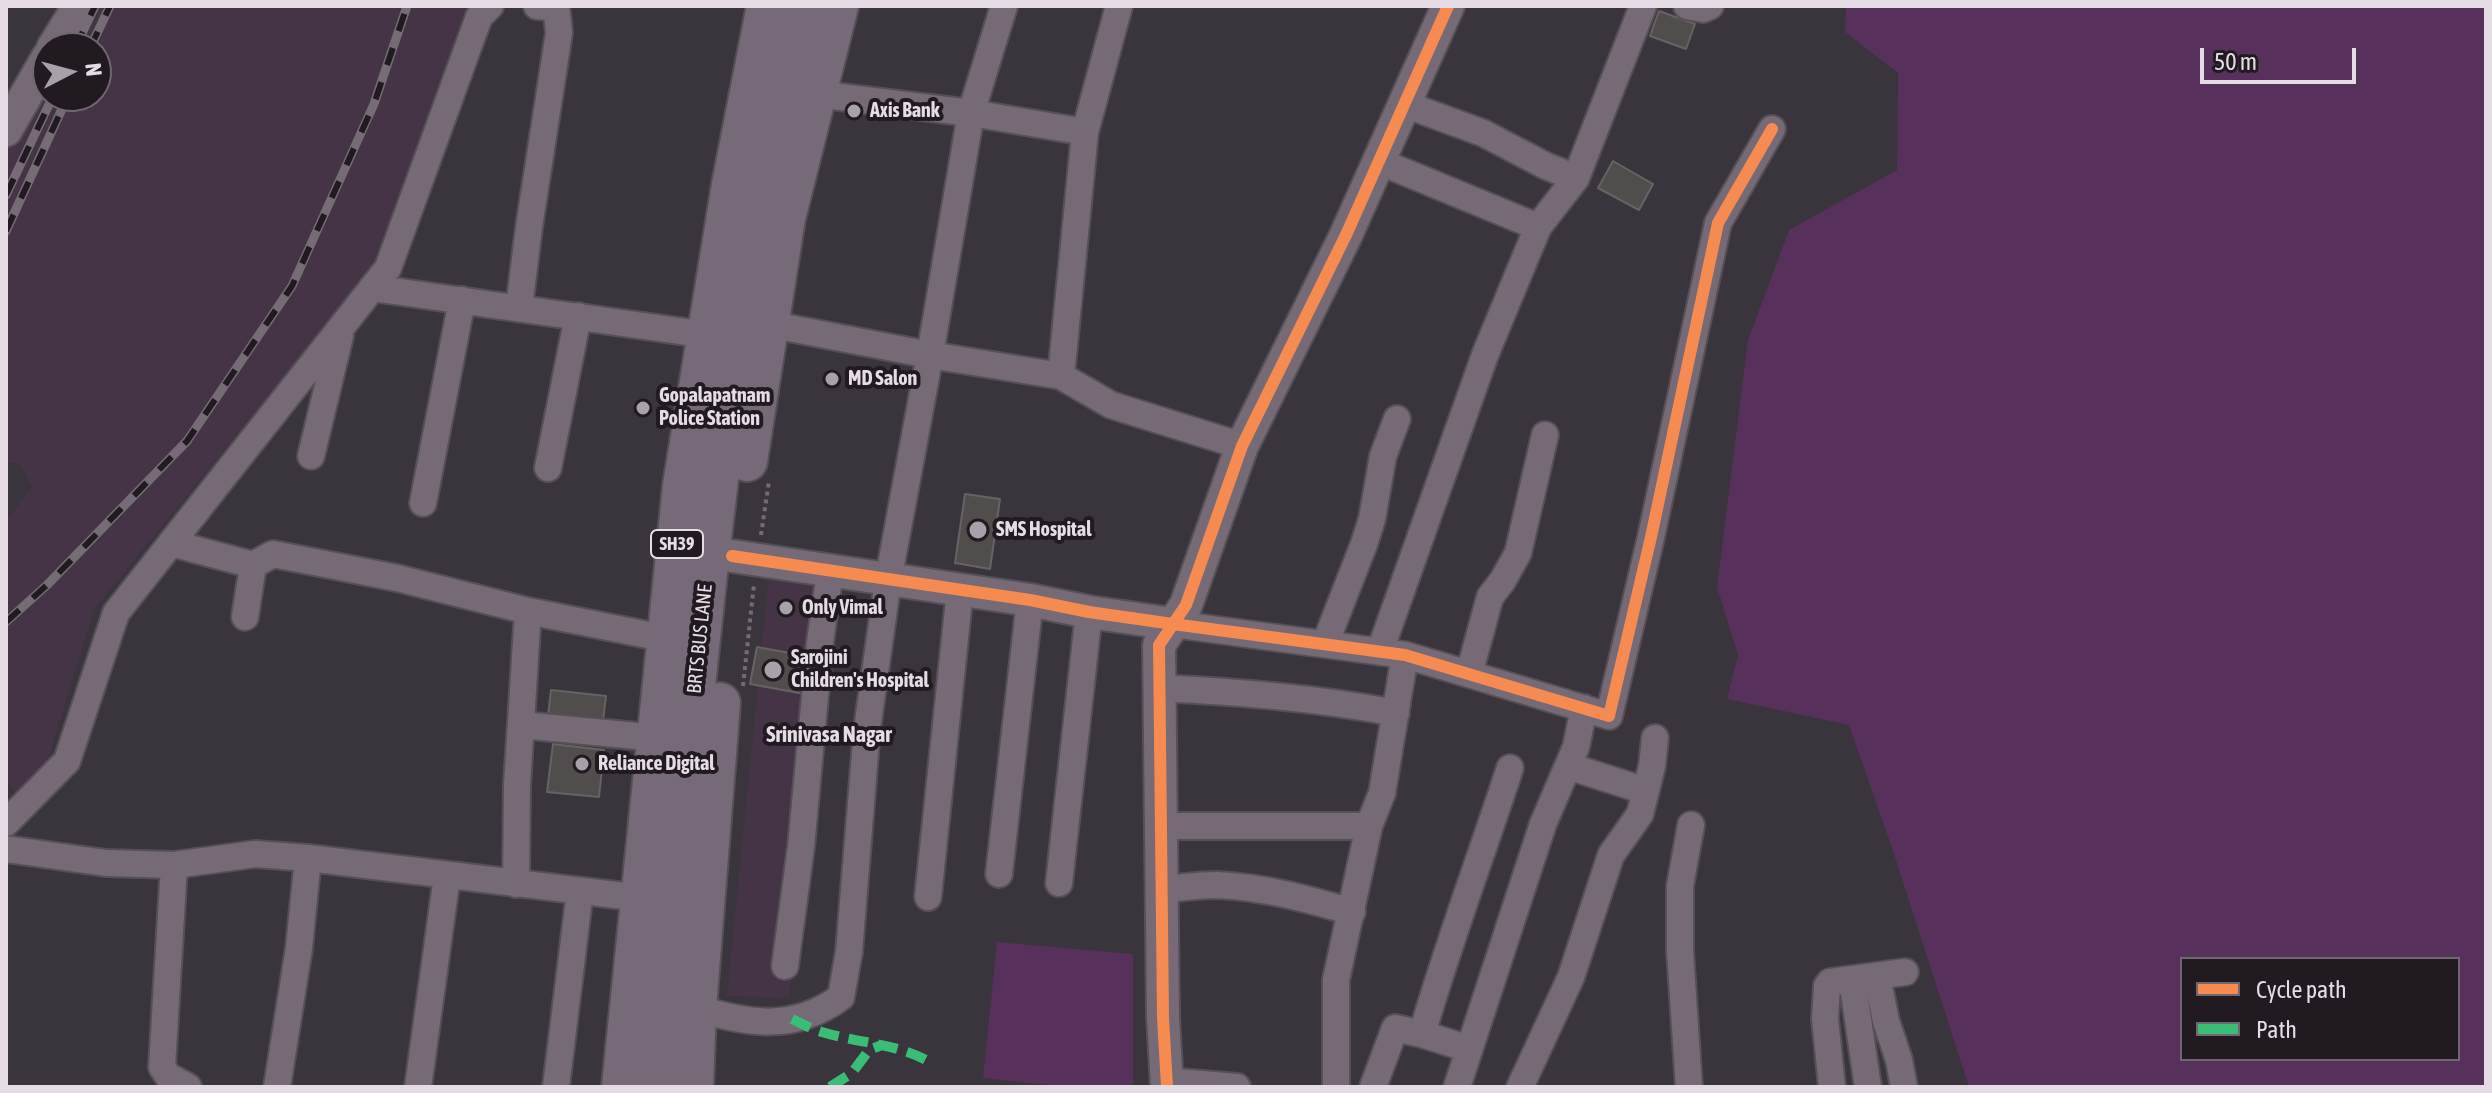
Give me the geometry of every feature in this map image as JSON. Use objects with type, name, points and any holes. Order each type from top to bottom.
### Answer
[{"type":"main road","name":"SH39","points":[[622,1087],[683,486],[732,185],[767,6]]},
{"type":"main road","name":"BRTS BUS LANE","points":[[655,1087],[707,563],[731,375],[758,211],[790,67],[808,6]]},
{"type":"main road","name":"SH39","points":[[693,1087],[696,1008],[732,556],[785,218],[838,6]]},
{"type":"street","points":[[63,32],[79,6]]},
{"type":"street","points":[[6,823],[67,761],[116,613],[388,268],[479,17],[490,6]]},
{"type":"street","points":[[519,308],[560,19],[549,7],[537,6]]},
{"type":"street","points":[[696,1008],[736,1020],[784,1022],[818,1010],[841,997],[849,952],[867,729],[888,581],[971,113],[1004,6]]},
{"type":"street","points":[[1061,376],[1085,132],[1119,6]]},
{"type":"street","points":[[1237,1087],[1167,1084],[1163,1017],[1159,645],[1186,605],[1242,446],[1346,235],[1448,6]]},
{"type":"street","points":[[1336,1087],[1336,980],[1369,826],[1382,793],[1396,713],[1393,653],[1485,355],[1538,227],[1576,178],[1643,6]]},
{"type":"street","points":[[1687,6],[1703,9],[1710,6]]},
{"type":"street","points":[[6,130],[32,85]]},
{"type":"street","points":[[816,94],[971,113],[1085,132]]},
{"type":"street","points":[[1404,104],[1483,133],[1576,178]]},
{"type":"street","points":[[732,556],[1030,600],[1089,612],[1393,653],[1609,716],[1718,223],[1772,129]]},
{"type":"street","points":[[1378,161],[1538,227]]},
{"type":"street","points":[[372,288],[708,335]]},
{"type":"street","points":[[423,503],[462,300]]},
{"type":"street","points":[[548,468],[578,316]]},
{"type":"street","points":[[768,324],[1061,376],[1111,405],[1242,446]]},
{"type":"street","points":[[311,456],[343,325]]},
{"type":"street","points":[[1325,644],[1364,544],[1372,519],[1383,456],[1397,419]]},
{"type":"street","points":[[1469,674],[1490,597],[1518,553],[1545,435]]},
{"type":"street","points":[[171,543],[253,565],[273,554],[426,584],[528,611],[668,639]]},
{"type":"street","points":[[245,617],[253,565]]},
{"type":"street","points":[[785,966],[830,572]]},
{"type":"street","points":[[928,897],[960,590]]},
{"type":"street","points":[[999,874],[1030,600]]},
{"type":"street","points":[[516,884],[517,785],[528,611]]},
{"type":"street","points":[[1059,883],[1089,612]]},
{"type":"street","points":[[1159,688],[1263,694],[1396,713]]},
{"type":"street","points":[[1457,1087],[1543,824],[1576,747],[1584,708]]},
{"type":"street","points":[[521,725],[658,738]]},
{"type":"street","points":[[1520,1087],[1571,977],[1611,855],[1640,814],[1652,766],[1655,738]]},
{"type":"street","points":[[1568,766],[1646,791]]},
{"type":"street","points":[[1422,1034],[1510,768]]},
{"type":"street","points":[[1689,1087],[1680,951],[1680,886],[1691,825]]},
{"type":"street","points":[[1160,826],[1369,826]]},
{"type":"street","points":[[6,849],[106,863],[174,865],[255,854],[308,858],[641,898]]},
{"type":"street","points":[[277,1087],[299,948],[308,858]]},
{"type":"street","points":[[174,865],[162,1067],[168,1076],[188,1087]]},
{"type":"street","points":[[418,1087],[447,876]]},
{"type":"street","points":[[1161,889],[1216,885],[1260,889],[1352,912]]},
{"type":"street","points":[[556,1087],[580,891]]},
{"type":"street","points":[[1832,1087],[1825,1019],[1827,986],[1830,982],[1905,972]]},
{"type":"street","points":[[1864,977],[1868,1087]]},
{"type":"street","points":[[1864,977],[1886,1021],[1904,1087]]},
{"type":"street","points":[[1373,1087],[1395,1028],[1469,1049]]},
{"type":"shaded area","points":[[82,6],[468,6],[378,263],[94,609],[32,812],[6,781],[6,521],[32,487],[20,464],[6,462],[6,151],[32,103],[32,112],[112,112],[112,32],[69,32]]},
{"type":"shaded area","points":[[1846,6],[2486,6],[2486,1087],[1969,1087],[1849,725],[1727,699],[1738,655],[1717,587],[1748,340],[1789,230],[1897,170],[1898,73],[1845,32]]},
{"type":"shaded area","points":[[769,575],[838,581],[789,998],[727,996]]},
{"type":"shaded area","points":[[997,942],[1133,954],[1133,1087],[1064,1087],[983,1078]]},
{"type":"building","points":[[1659,11],[1695,24],[1686,49],[1650,36]]},
{"type":"building","points":[[1613,161],[1653,184],[1639,210],[1598,188]]},
{"type":"building","points":[[965,494],[1000,499],[990,569],[955,563]]},
{"type":"building","points":[[757,647],[817,658],[810,695],[750,684]]},
{"type":"building","points":[[551,690],[606,696],[602,730],[547,724]]},
{"type":"building","points":[[553,744],[604,750],[599,797],[547,792]]},
{"type":"railway","points":[[83,32],[95,6]]},
{"type":"railway","points":[[98,32],[110,6]]},
{"type":"railway","points":[[6,622],[47,585],[187,441],[292,286],[374,104],[407,6]]},
{"type":"railway","points":[[6,195],[45,112]]},
{"type":"railway","points":[[6,231],[61,112]]},
{"type":"marked path","points":[[792,1019],[822,1032],[902,1050],[928,1061]]},
{"type":"marked path","points":[[830,1087],[852,1073],[869,1050],[882,1045]]},
{"type":"cycle path","points":[[1167,1087],[1163,1017],[1159,645],[1186,605],[1242,446],[1346,235],[1448,6]]},
{"type":"cycle path","points":[[732,556],[1030,600],[1089,612],[1405,655],[1609,716],[1718,223],[1772,129]]},
{"type":"place","name":"Axis Bank","points":[[854,111]]},
{"type":"place","name":"MD Salon","points":[[832,379]]},
{"type":"place","name":"Gopalapatnam Police Station","points":[[643,408]]},
{"type":"place","name":"SMS Hospital","points":[[978,530]]},
{"type":"place","name":"Only Vimal","points":[[786,608]]},
{"type":"place","name":"Sarojini Children's Hospital","points":[[773,670]]},
{"type":"place","name":"Reliance Digital","points":[[582,764]]},
{"type":"district","name":"Srinivasa Nagar","points":[[829,735]]}]
